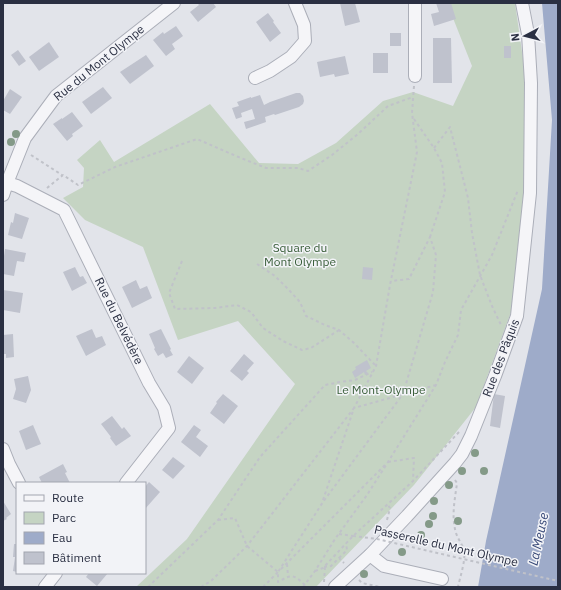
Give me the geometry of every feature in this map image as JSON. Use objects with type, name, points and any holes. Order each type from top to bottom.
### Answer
[{"type":"street","name":"Rue du Mont Olympe","points":[[5,189],[25,138],[56,96],[174,3]]},
{"type":"street","points":[[255,78],[270,71],[290,57],[305,42],[304,25],[295,3]]},
{"type":"street","points":[[414,76],[415,3]]},
{"type":"street","name":"Rue des Pâquis","points":[[335,587],[348,567],[370,555],[462,454],[471,436],[495,376],[517,316],[530,193],[531,83],[528,34],[522,3]]},
{"type":"street","name":"Rue du Belvédère","points":[[5,189],[17,186],[64,210],[149,383],[164,408],[169,428],[127,482]]},
{"type":"street","points":[[3,449],[18,482]]},
{"type":"street","points":[[370,555],[384,566],[442,579]]},
{"type":"street","points":[[45,587],[54,574]]},
{"type":"path","points":[[322,502],[354,408],[376,366],[391,281],[417,152],[412,113],[414,76]]},
{"type":"path","points":[[34,156],[78,185],[115,167],[197,139],[266,168],[298,168],[308,171],[332,155],[358,134],[388,106],[413,97]]},
{"type":"path","points":[[391,281],[409,279],[430,237],[446,192],[442,163],[434,148],[413,119]]},
{"type":"path","points":[[434,148],[450,127],[468,198],[472,233],[480,275],[492,306],[503,327]]},
{"type":"path","points":[[48,188],[63,175]]},
{"type":"path","points":[[430,237],[436,255],[433,292],[404,394],[322,502],[278,572],[278,582],[288,576],[297,577],[304,586],[367,495],[436,385],[458,335],[461,310],[492,255],[520,185],[519,193]]},
{"type":"path","points":[[182,261],[170,293],[175,309],[215,308],[236,305],[252,312],[263,328],[302,350],[311,348],[339,330]]},
{"type":"path","points":[[256,264],[275,276],[292,293],[300,302],[306,316],[339,330],[376,366]]},
{"type":"path","points":[[148,587],[218,520],[260,457],[326,386],[355,380],[373,372]]},
{"type":"path","points":[[201,587],[211,581],[247,546],[354,408],[436,385]]},
{"type":"path","points":[[324,586],[324,567],[353,536],[413,481],[462,430]]},
{"type":"path","points":[[263,587],[388,462],[414,458],[413,481]]},
{"type":"path","points":[[448,471],[457,483],[453,511],[454,522],[456,533],[464,550],[463,566],[458,587]]},
{"type":"path","points":[[218,520],[235,518],[247,546],[278,572]]},
{"type":"path","name":"Passerelle du Mont Olympe","points":[[339,534],[377,539],[558,581]]},
{"type":"path","points":[[315,571],[331,566],[347,550],[346,543]]},
{"type":"path","points":[[339,558],[362,583],[380,587]]},
{"type":"path","points":[[287,563],[288,576]]},
{"type":"green space","name":"Le Mont-Olympe","points":[[447,3],[515,3],[526,80],[524,188],[511,312],[476,407],[414,485],[316,587],[136,587],[187,539],[295,384],[238,321],[178,340],[143,247],[85,220],[63,198],[83,187],[84,168],[77,160],[100,140],[114,162],[210,104],[259,163],[298,164],[336,143],[383,101],[413,92],[453,106],[472,66]]},
{"type":"water","name":"La Meuse","points":[[542,3],[558,3],[558,587],[478,587],[486,541],[542,289],[552,120]]},
{"type":"building","points":[[199,3],[213,3],[216,7],[198,22],[190,12],[199,5]]},
{"type":"building","points":[[340,3],[355,3],[360,22],[345,26]]},
{"type":"building","points":[[436,3],[451,3],[456,19],[434,26],[431,14],[439,12]]},
{"type":"building","points":[[268,13],[281,33],[270,42],[256,22]]},
{"type":"building","points":[[176,26],[183,36],[172,44],[175,49],[166,56],[153,40],[163,32],[164,34]]},
{"type":"building","points":[[390,33],[401,33],[401,46],[390,46]]},
{"type":"building","points":[[433,38],[451,38],[452,83],[433,83]]},
{"type":"building","points":[[49,42],[59,57],[39,71],[29,57]]},
{"type":"building","points":[[504,46],[511,46],[511,58],[504,58]]},
{"type":"building","points":[[18,50],[26,61],[19,66],[11,55]]},
{"type":"building","points":[[373,53],[388,53],[388,73],[373,73]]},
{"type":"building","points":[[146,55],[154,66],[130,84],[120,72]]},
{"type":"building","points":[[345,56],[349,74],[335,77],[334,74],[320,77],[317,62]]},
{"type":"building","points":[[103,87],[112,98],[91,114],[82,102]]},
{"type":"building","points":[[10,89],[22,97],[10,114],[3,110],[3,101]]},
{"type":"building","points":[[296,93],[300,93],[303,96],[303,104],[299,107],[265,117],[266,122],[246,129],[244,122],[255,119],[252,109],[241,113],[242,117],[236,119],[232,108],[239,106],[237,102],[251,97],[260,95],[264,105]]},
{"type":"building","points":[[72,112],[83,126],[72,134],[73,136],[67,141],[53,124]]},
{"type":"building","points":[[15,213],[29,218],[22,239],[8,235]]},
{"type":"building","points":[[5,249],[26,253],[24,262],[17,261],[14,276],[3,274]]},
{"type":"building","points":[[75,267],[80,277],[83,276],[87,283],[72,291],[63,272]]},
{"type":"building","points":[[363,267],[373,268],[372,280],[362,279]]},
{"type":"building","points":[[136,280],[140,289],[147,286],[152,298],[132,308],[122,287]]},
{"type":"building","points":[[3,290],[23,293],[20,313],[3,310]]},
{"type":"building","points":[[92,329],[96,338],[102,336],[106,345],[86,356],[76,336]]},
{"type":"building","points":[[161,329],[173,355],[166,358],[163,353],[158,356],[149,334]]},
{"type":"building","points":[[13,334],[14,357],[6,358],[6,354],[3,354],[3,335]]},
{"type":"building","points":[[244,354],[254,363],[247,371],[249,373],[242,381],[230,371]]},
{"type":"building","points":[[189,356],[204,368],[192,384],[177,372]]},
{"type":"building","points":[[367,360],[371,368],[366,371],[368,373],[365,375],[364,372],[355,378],[352,372],[356,369],[355,367]]},
{"type":"building","points":[[28,376],[31,390],[26,403],[13,399],[16,389],[14,379]]},
{"type":"building","points":[[223,394],[238,406],[224,424],[210,413],[217,403],[216,402]]},
{"type":"building","points":[[494,394],[505,396],[500,428],[490,426]]},
{"type":"building","points":[[112,416],[122,429],[124,427],[131,436],[116,446],[101,424]]},
{"type":"building","points":[[33,425],[41,444],[26,450],[19,431]]},
{"type":"building","points":[[194,425],[201,430],[196,437],[208,446],[200,457],[181,442]]},
{"type":"building","points":[[173,457],[185,466],[173,479],[162,470]]},
{"type":"building","points":[[63,464],[70,482],[42,482],[39,477]]},
{"type":"building","points":[[149,482],[160,492],[146,508],[146,486]]},
{"type":"building","points":[[3,501],[11,514],[3,521]]},
{"type":"building","points":[[14,544],[16,544],[16,572],[13,571],[15,557],[13,557]]},
{"type":"building","points":[[88,574],[107,574],[97,586],[86,577]]},
{"type":"park label","name":"Square du Mont Olympe","points":[[300,255]]}]
